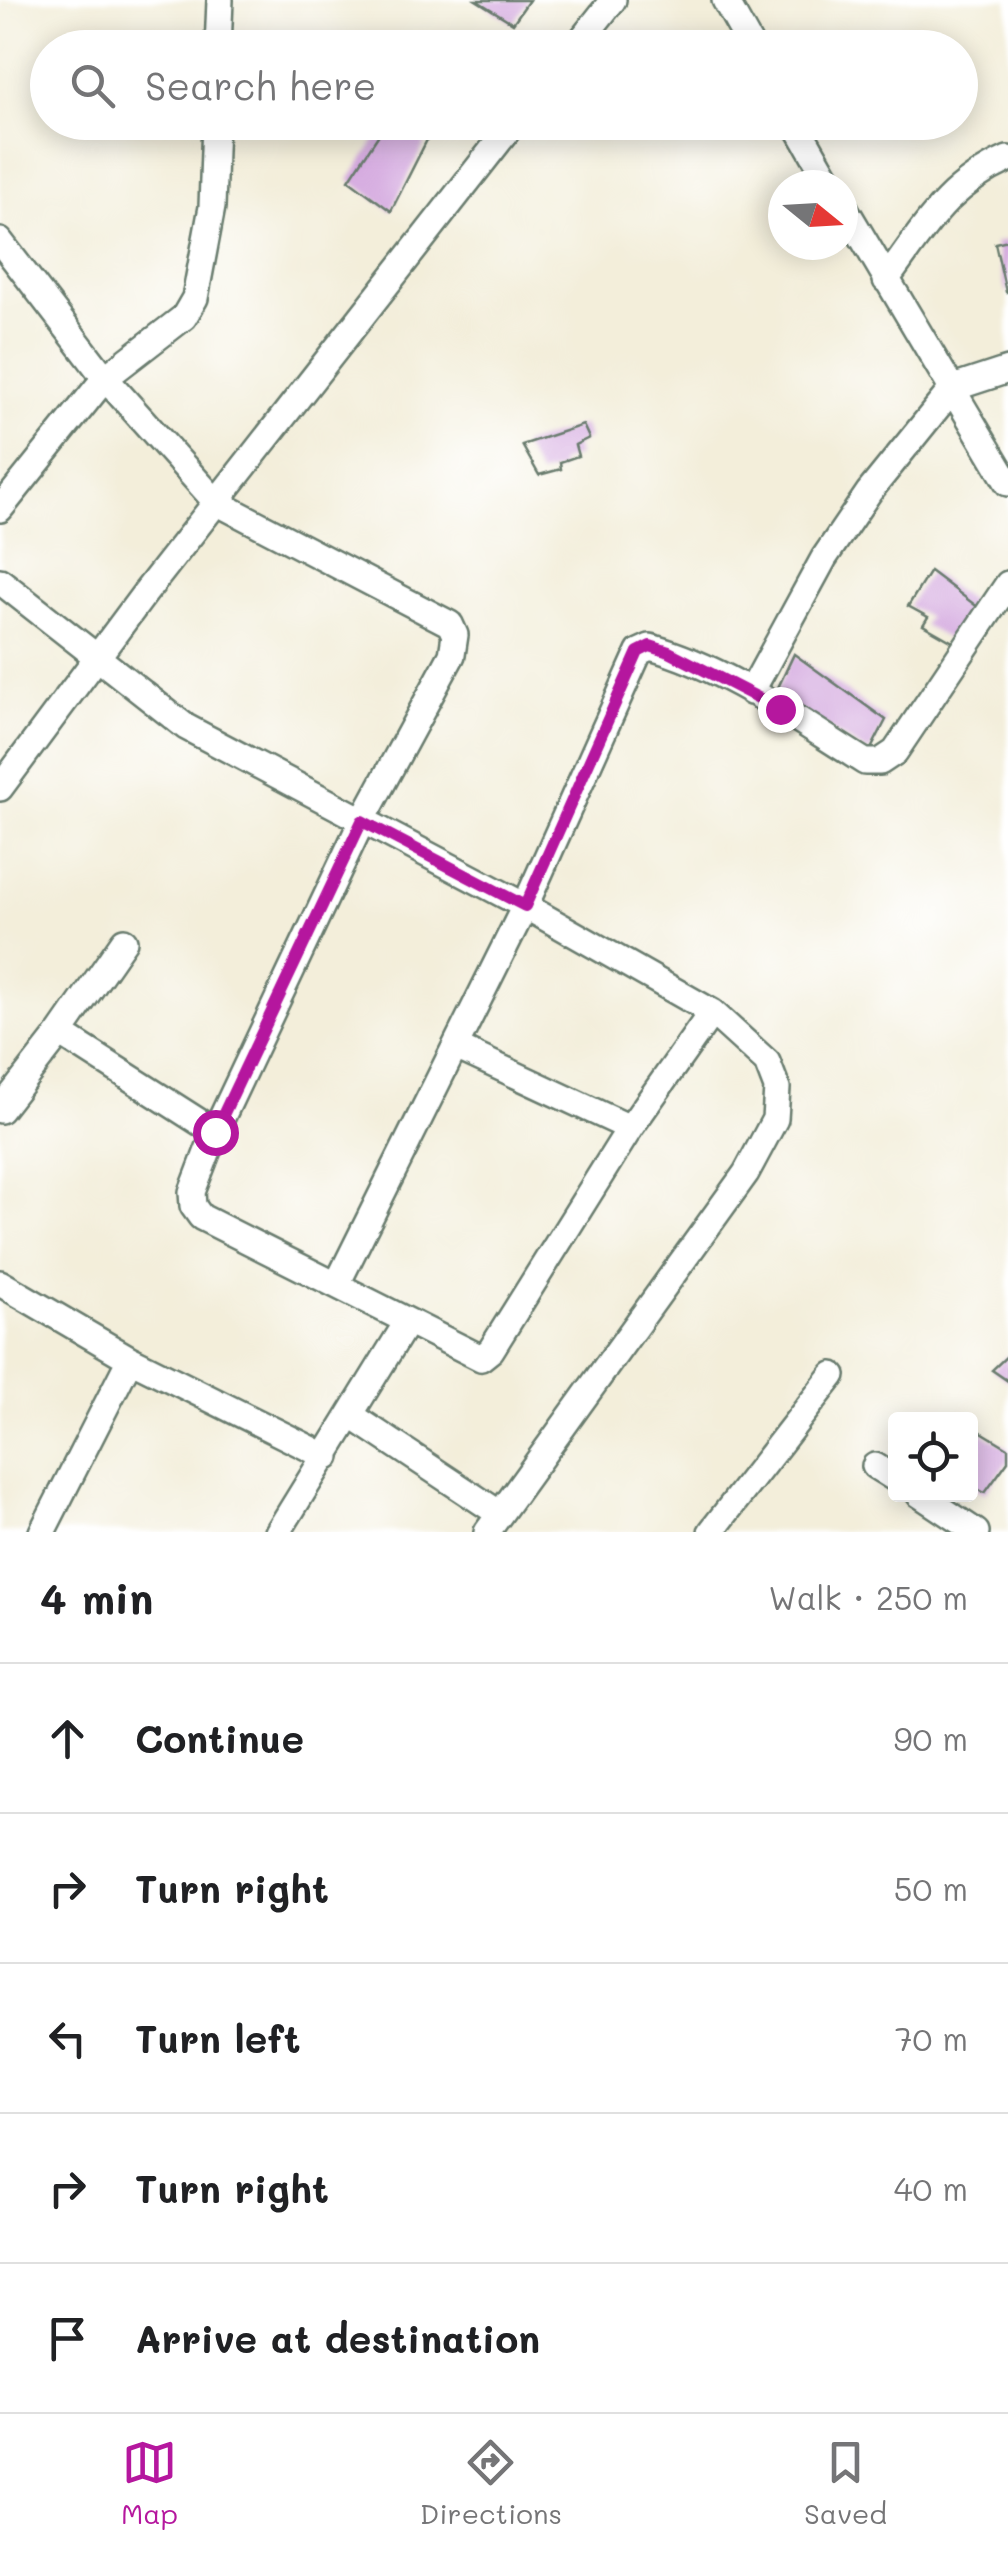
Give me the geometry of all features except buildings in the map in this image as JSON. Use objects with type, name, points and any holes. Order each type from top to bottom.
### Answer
[{"type":"street","points":[[219,30],[220,0]]},
{"type":"street","points":[[589,30],[613,0]]},
{"type":"street","points":[[725,0],[742,30]]},
{"type":"street","points":[[0,509],[105,378],[184,317],[195,298],[212,208],[214,140]]},
{"type":"street","points":[[0,788],[216,502],[500,140]]},
{"type":"street","points":[[806,140],[823,170]]},
{"type":"street","points":[[886,280],[938,209],[970,176],[1008,159]]},
{"type":"street","points":[[858,231],[1008,483]]},
{"type":"street","points":[[0,242],[105,378],[216,502],[450,624],[455,635],[452,655],[362,821],[215,1132],[192,1192],[193,1206],[201,1218],[337,1284],[406,1324],[481,1358],[491,1350],[630,1128],[712,1012]]},
{"type":"street","points":[[751,692],[824,558],[869,492],[954,388],[1008,370]]},
{"type":"street","points":[[0,581],[186,728],[525,906],[712,1012],[766,1062],[777,1088],[774,1119],[746,1173],[493,1523],[352,1416]]},
{"type":"street","points":[[337,1284],[525,906],[638,652],[650,646],[669,652],[751,692],[865,762],[880,762],[895,752],[1008,584]]},
{"type":"street","points":[[0,1110],[124,941]]},
{"type":"street","points":[[60,1032],[215,1132]]},
{"type":"street","points":[[456,1047],[630,1128]]},
{"type":"street","points":[[0,1282],[130,1358],[328,1457]]},
{"type":"street","points":[[278,1532],[328,1457],[406,1324]]},
{"type":"street","points":[[42,1532],[130,1358]]},
{"type":"street","points":[[712,1532],[833,1375]]},
{"type":"street","points":[[930,1502],[976,1532]]},
{"type":"route","points":[[215,1132],[362,821],[525,906],[638,652],[650,646],[669,652],[780,709]]}]
